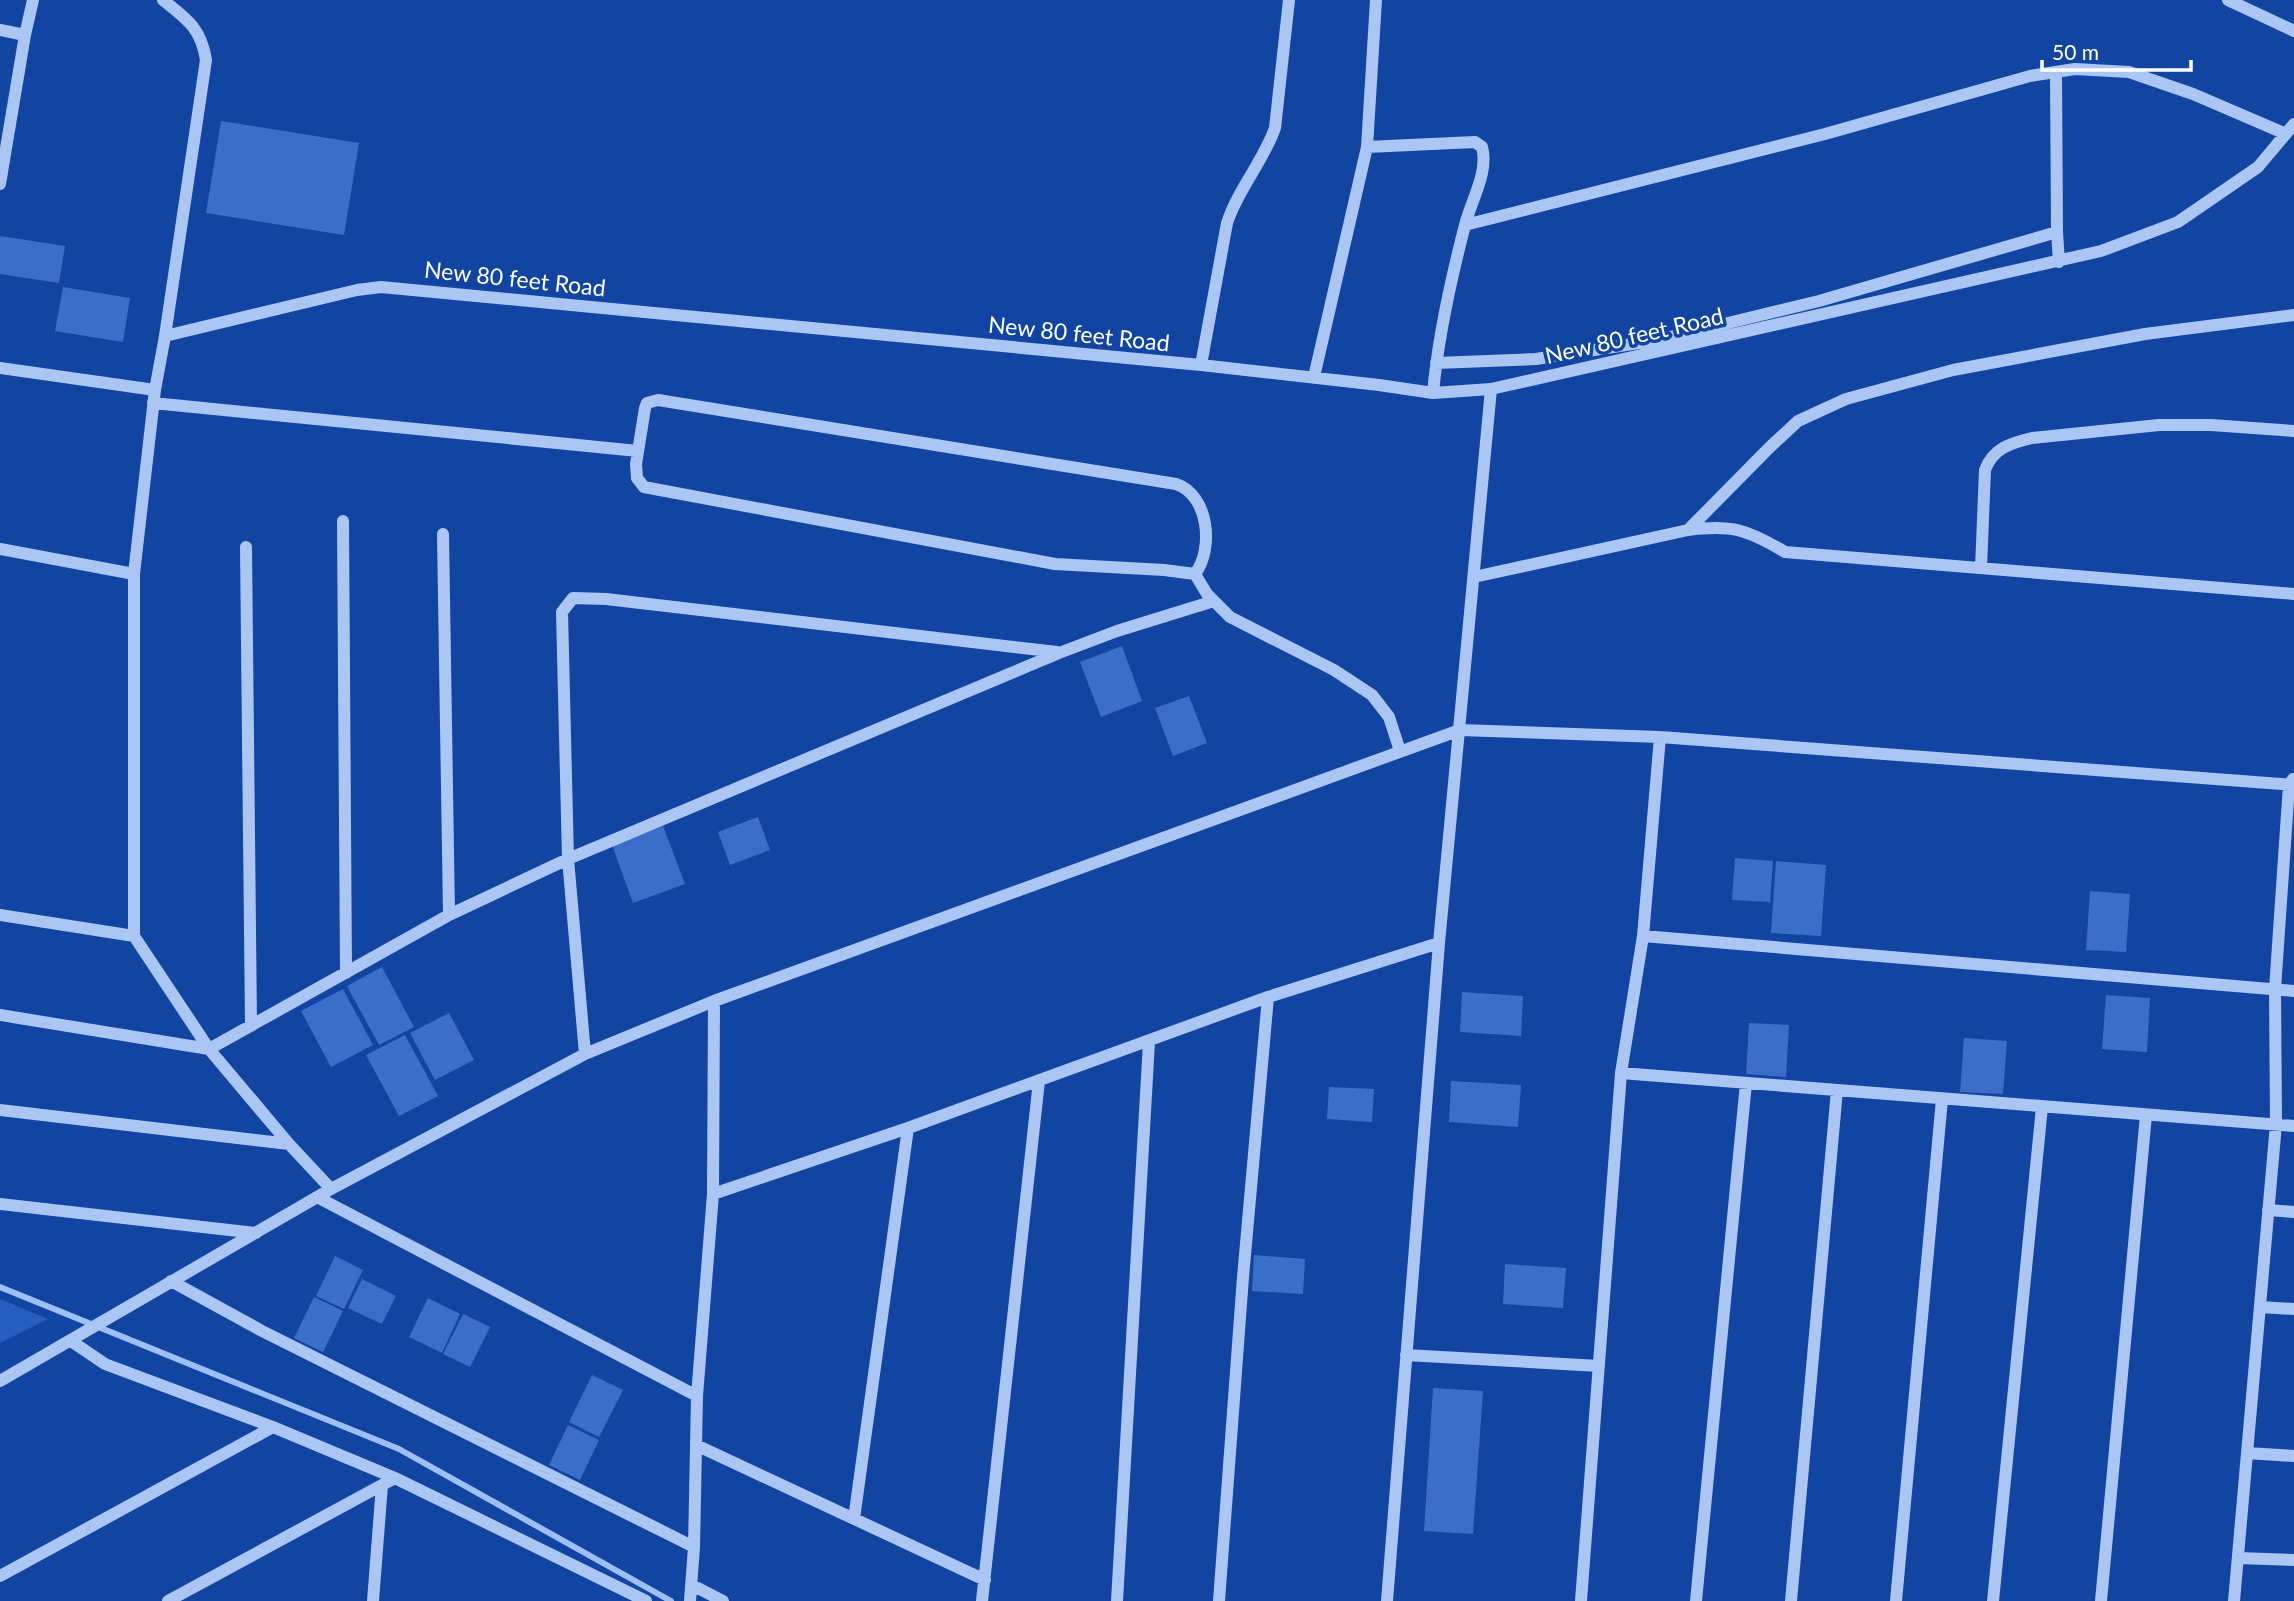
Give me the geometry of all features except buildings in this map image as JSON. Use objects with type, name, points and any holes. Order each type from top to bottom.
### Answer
[{"type":"street","points":[[0,184],[33,0]]},
{"type":"street","points":[[163,0],[188,20],[203,40],[206,60],[154,397],[134,574],[134,936],[209,1049],[289,1144],[331,1189]]},
{"type":"street","points":[[1201,365],[1230,213],[1268,147],[1275,128],[1289,0]]},
{"type":"street","points":[[1314,377],[1367,147],[1376,0]]},
{"type":"street","points":[[2228,0],[2294,31]]},
{"type":"street","points":[[0,30],[25,35]]},
{"type":"street","points":[[1465,225],[1825,134],[2030,76],[2075,69],[2129,72],[2290,129]]},
{"type":"street","points":[[2056,72],[2059,262]]},
{"type":"street","name":"New 80 feet Road","points":[[165,336],[357,290],[381,287],[1201,365],[1433,393],[1491,389],[2101,251],[2178,222],[2258,167],[2290,129]]},
{"type":"street","points":[[1367,147],[1475,142],[1482,148],[1484,164],[1465,225],[1436,363],[1433,393]]},
{"type":"street","points":[[1436,363],[1536,359],[1658,340],[1819,301],[2057,232]]},
{"type":"street","points":[[1688,530],[1798,421],[1846,399],[1981,365],[2145,334],[2294,315]]},
{"type":"street","points":[[0,368],[154,397],[638,451]]},
{"type":"street","points":[[1387,1601],[1439,943],[1491,389]]},
{"type":"street","points":[[1195,574],[1202,565],[1205,525],[1192,492],[1176,484],[658,400],[647,403],[645,408],[637,478],[644,487],[1055,564],[1195,574],[1214,601],[1230,617],[1334,670],[1371,695],[1389,717],[1400,751]]},
{"type":"street","points":[[1981,568],[1985,470],[1989,459],[1997,451],[2013,443],[2032,438],[2159,425],[2211,425],[2294,431]]},
{"type":"street","points":[[343,521],[346,973]]},
{"type":"street","points":[[1474,577],[1688,530],[1718,526],[1763,539],[1785,552],[2294,594]]},
{"type":"street","points":[[443,534],[449,915]]},
{"type":"street","points":[[246,547],[251,1026]]},
{"type":"street","points":[[0,548],[134,574]]},
{"type":"street","points":[[584,1054],[568,859],[562,612],[573,598],[606,599],[1059,653]]},
{"type":"street","points":[[0,1015],[209,1049],[449,915],[568,859],[1059,653],[1117,631],[1214,601]]},
{"type":"street","points":[[0,1381],[331,1189],[584,1054],[714,1001],[1460,730],[1660,737],[2293,782],[2275,989],[2276,1124],[2234,1601]]},
{"type":"street","points":[[1581,1601],[1621,1073],[1643,936],[1660,737]]},
{"type":"street","points":[[0,915],[134,936]]},
{"type":"street","points":[[1643,936],[2294,990]]},
{"type":"street","points":[[713,1194],[1039,1082],[1268,997],[1439,943]]},
{"type":"street","points":[[1219,1601],[1242,1277],[1268,997]]},
{"type":"street","points":[[690,1601],[694,1547],[697,1396],[713,1194],[714,1001]]},
{"type":"street","points":[[1117,1601],[1149,1042]]},
{"type":"street","points":[[1621,1073],[2294,1126]]},
{"type":"street","points":[[982,1601],[1039,1082]]},
{"type":"street","points":[[1696,1601],[1746,1083]]},
{"type":"street","points":[[1791,1601],[1837,1090]]},
{"type":"street","points":[[1896,1601],[1942,1099]]},
{"type":"street","points":[[1993,1601],[2042,1107]]},
{"type":"street","points":[[0,1110],[289,1144]]},
{"type":"street","points":[[2101,1601],[2146,1115]]},
{"type":"street","points":[[854,1519],[908,1128]]},
{"type":"street","points":[[317,1197],[697,1396]]},
{"type":"street","points":[[0,1204],[256,1233]]},
{"type":"street","points":[[2268,1210],[2294,1212]]},
{"type":"street","points":[[171,1281],[262,1331],[694,1547]]},
{"type":"street","points":[[2260,1307],[2294,1309]]},
{"type":"street","points":[[71,1342],[105,1364],[273,1427],[395,1478],[646,1601]]},
{"type":"street","points":[[1406,1355],[1598,1366]]},
{"type":"street","points":[[0,1576],[273,1427]]},
{"type":"street","points":[[696,1445],[985,1580]]},
{"type":"street","points":[[2247,1453],[2294,1456]]},
{"type":"street","points":[[168,1601],[395,1478]]},
{"type":"street","points":[[373,1601],[382,1485]]},
{"type":"street","points":[[2238,1558],[2294,1560]]},
{"type":"street","points":[[691,1585],[723,1601]]},
{"type":"shaded area","points":[[0,1299],[48,1319],[0,1343]]},
{"type":"waterway","points":[[0,1287],[399,1449],[671,1601]]}]
